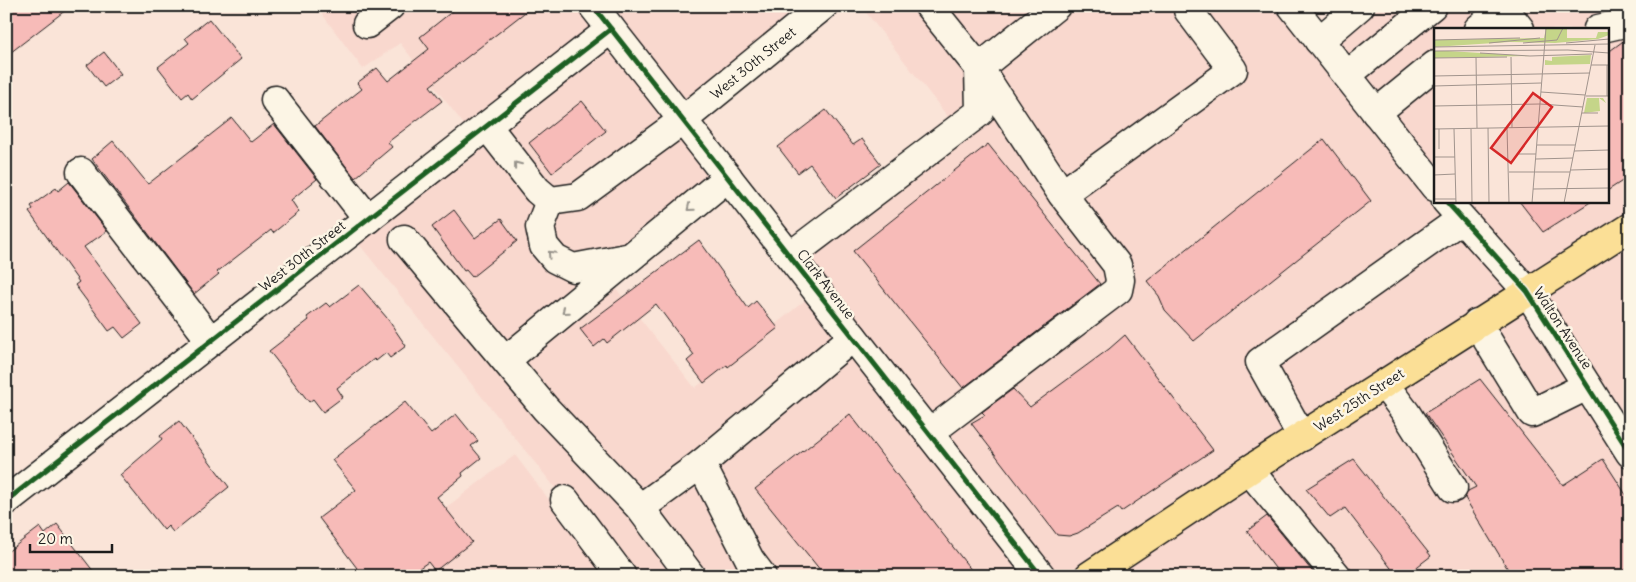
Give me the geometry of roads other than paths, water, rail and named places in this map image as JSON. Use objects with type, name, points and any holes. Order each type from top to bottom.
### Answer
[{"type":"main road","name":"West 25th Street","points":[[1089,576],[1249,470],[1630,227]]},
{"type":"street","points":[[367,24],[390,6]]},
{"type":"street","name":"Clark Avenue","points":[[593,6],[1041,576]]},
{"type":"street","name":"West 30th Street","points":[[550,201],[578,197],[683,120],[823,6]]},
{"type":"street","points":[[929,6],[979,68],[1062,194],[1117,265],[1120,280],[1118,290],[929,433]]},
{"type":"street","points":[[979,68],[1056,6]]},
{"type":"street","points":[[1292,6],[1434,186]]},
{"type":"street","points":[[1319,41],[1360,6]]},
{"type":"street","points":[[1347,76],[1432,6]]},
{"type":"street","points":[[1062,194],[1233,70],[1189,7]]},
{"type":"street","points":[[1480,28],[1508,14]]},
{"type":"street","name":"West 30th Street","points":[[6,501],[611,29]]},
{"type":"street","points":[[1376,113],[1434,66]]},
{"type":"street","points":[[790,256],[980,112],[979,68]]},
{"type":"street","points":[[275,100],[368,219]]},
{"type":"street","points":[[487,126],[537,190],[550,201],[540,227],[544,246],[555,259],[573,268],[629,257]]},
{"type":"street","points":[[81,172],[211,341]]},
{"type":"street","points":[[506,360],[728,177]]},
{"type":"street","points":[[1302,437],[1260,362],[1453,210]]},
{"type":"street","name":"Walton Avenue","points":[[1453,210],[1527,291],[1630,453]]},
{"type":"street","points":[[404,238],[545,408],[640,508],[691,576]]},
{"type":"street","points":[[1477,323],[1532,413],[1587,386]]},
{"type":"street","points":[[640,508],[701,464],[853,337]]},
{"type":"street","points":[[1384,384],[1406,412],[1453,488]]},
{"type":"street","points":[[701,464],[750,560],[762,576]]},
{"type":"street","points":[[1249,470],[1337,576]]},
{"type":"street","points":[[565,500],[622,576]]}]
